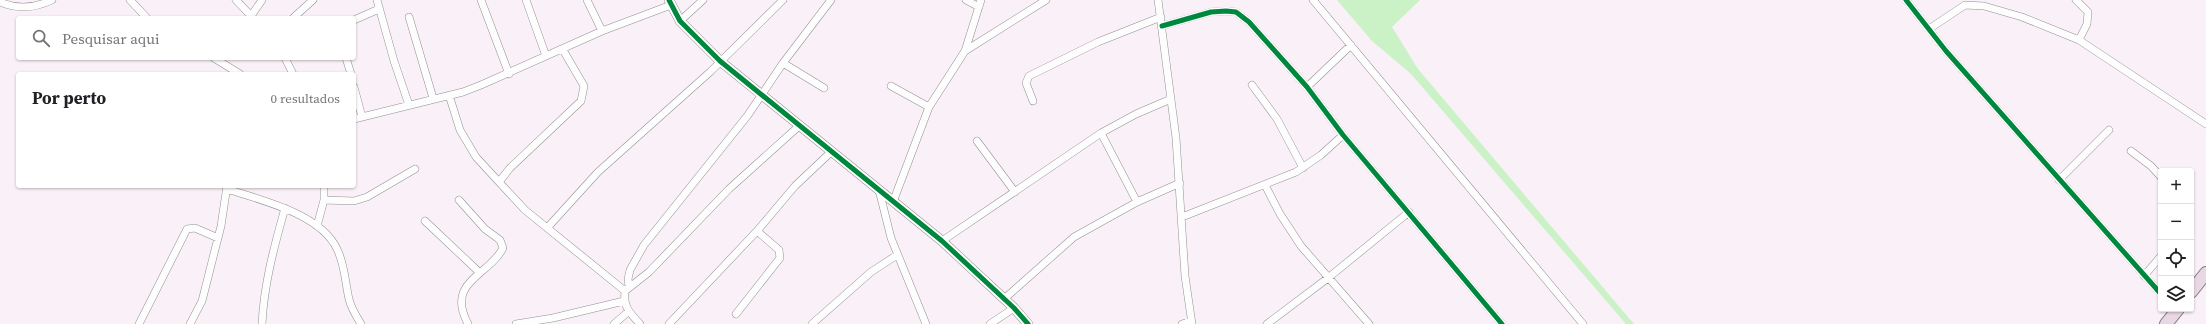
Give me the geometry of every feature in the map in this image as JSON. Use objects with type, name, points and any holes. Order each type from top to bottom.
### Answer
[{"type":"highway","points":[[2194,288],[2206,273]]},
{"type":"highway","points":[[2166,324],[2175,312]]},
{"type":"street","points":[[0,2],[16,7],[29,8],[52,0]]},
{"type":"street","points":[[130,0],[145,16]]},
{"type":"street","points":[[236,0],[251,16]]},
{"type":"street","points":[[253,16],[262,0]]},
{"type":"street","points":[[295,16],[312,0]]},
{"type":"street","points":[[377,0],[394,61],[409,105]]},
{"type":"street","points":[[481,0],[509,74]]},
{"type":"street","points":[[526,0],[546,56]]},
{"type":"street","points":[[587,0],[602,31]]},
{"type":"street","points":[[680,22],[703,0]]},
{"type":"street","points":[[548,227],[598,172],[720,61],[783,0]]},
{"type":"street","points":[[640,324],[628,312],[624,301],[630,270],[641,250],[762,95],[783,63],[831,0]]},
{"type":"street","points":[[893,202],[929,107],[965,50],[980,4],[966,0]]},
{"type":"street","points":[[965,50],[1046,0]]},
{"type":"street","points":[[1158,0],[1180,183],[1186,276],[1191,323],[1182,324]]},
{"type":"street","points":[[1313,0],[1583,324]]},
{"type":"street","points":[[1906,0],[1929,29],[2059,180],[2158,291]]},
{"type":"street","points":[[2076,0],[2088,12],[2087,24],[2079,40]]},
{"type":"street","points":[[356,118],[449,95],[509,74],[546,56],[563,50],[602,31],[670,2],[680,22],[720,61],[942,241],[1014,308],[1028,324]]},
{"type":"street","points":[[1929,29],[1965,5],[1975,4],[2022,17],[2079,40],[2206,124]]},
{"type":"street","points":[[356,19],[379,9]]},
{"type":"street","points":[[1162,26],[1211,12],[1236,12],[1266,40],[1307,87],[1343,134],[1502,324]]},
{"type":"street","points":[[409,17],[433,98]]},
{"type":"street","points":[[1033,101],[1026,83],[1029,76],[1098,42],[1161,17]]},
{"type":"street","points":[[1307,87],[1351,45]]},
{"type":"street","points":[[499,182],[510,168],[581,101],[584,94],[581,79],[563,50]]},
{"type":"street","points":[[217,60],[237,72]]},
{"type":"street","points":[[286,60],[292,72]]},
{"type":"street","points":[[346,60],[350,72]]},
{"type":"street","points":[[783,63],[824,88]]},
{"type":"street","points":[[891,86],[929,107]]},
{"type":"street","points":[[1252,86],[1276,119],[1303,168]]},
{"type":"street","points":[[356,94],[362,117]]},
{"type":"street","points":[[449,95],[460,130],[476,156],[499,182],[526,210],[627,289]]},
{"type":"street","points":[[942,241],[1102,133],[1136,114],[1171,99]]},
{"type":"street","points":[[627,289],[648,272],[730,189],[799,126]]},
{"type":"street","points":[[2059,180],[2109,130]]},
{"type":"street","points":[[1102,133],[1137,202]]},
{"type":"street","points":[[1182,217],[1265,186],[1303,168],[1343,134]]},
{"type":"street","points":[[977,141],[1015,192]]},
{"type":"street","points":[[2131,151],[2158,174]]},
{"type":"street","points":[[669,324],[757,231],[795,186],[831,152]]},
{"type":"street","points":[[324,200],[354,201],[367,197],[415,169]]},
{"type":"street","points":[[1004,299],[1074,237],[1137,202],[1180,183]]},
{"type":"street","points":[[1265,186],[1280,214],[1301,246],[1369,324]]},
{"type":"street","points":[[190,324],[202,301],[218,238],[227,188]]},
{"type":"street","points":[[230,188],[285,208],[317,226],[337,248],[344,269],[349,300],[361,324]]},
{"type":"street","points":[[317,226],[324,200],[324,188]]},
{"type":"street","points":[[879,190],[897,255],[926,324]]},
{"type":"street","points":[[459,200],[486,229],[502,243],[503,248],[501,252],[470,282],[461,304],[463,315],[468,324]]},
{"type":"street","points":[[262,324],[263,304],[271,258],[285,208]]},
{"type":"street","points":[[1267,324],[1328,278],[1409,212]]},
{"type":"street","points":[[425,221],[479,272]]},
{"type":"street","points":[[138,324],[188,229],[195,228],[218,238]]},
{"type":"street","points":[[736,314],[780,258],[779,250],[757,231]]},
{"type":"street","points":[[812,324],[871,272],[897,255]]},
{"type":"street","points":[[2144,276],[2158,260]]},
{"type":"street","points":[[516,324],[553,318],[624,301]]},
{"type":"street","points":[[990,324],[1014,308]]},
{"type":"street","points":[[614,324],[628,312]]},
{"type":"shaded area","points":[[1337,0],[1420,0],[1392,27],[1418,69],[1634,324],[1626,324],[1411,74],[1372,41]]},
{"type":"cycle path","points":[[669,0],[680,21],[720,61],[942,241],[1014,308],[1028,324]]},
{"type":"cycle path","points":[[1906,0],[1946,51],[2158,291]]},
{"type":"cycle path","points":[[1162,26],[1211,12],[1226,11],[1236,12],[1249,22],[1307,87],[1343,135],[1502,324]]}]
